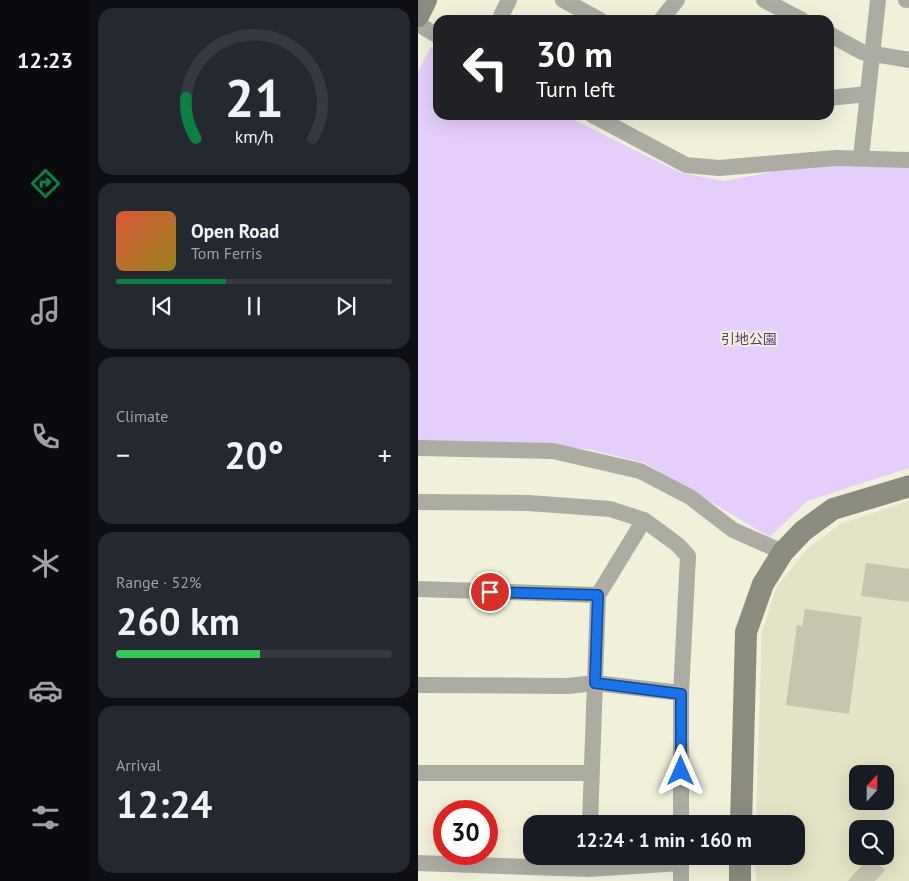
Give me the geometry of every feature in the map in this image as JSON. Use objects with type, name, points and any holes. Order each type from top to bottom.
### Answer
[{"type":"street","points":[[418,16],[426,0]]},
{"type":"street","points":[[502,15],[509,0]]},
{"type":"street","points":[[563,0],[591,15]]},
{"type":"street","points":[[665,15],[677,0]]},
{"type":"street","points":[[764,0],[792,15]]},
{"type":"street","points":[[861,157],[878,0]]},
{"type":"street","points":[[418,24],[433,33]]},
{"type":"street","points":[[834,36],[871,54],[910,60]]},
{"type":"street","points":[[834,97],[867,94]]},
{"type":"street","points":[[604,120],[686,165],[719,168],[861,157],[910,160]]},
{"type":"street","points":[[418,448],[553,451],[640,471],[690,497],[733,530],[783,552]]},
{"type":"street","points":[[741,815],[746,632],[763,584],[783,552],[803,531],[833,509],[910,486]]},
{"type":"street","points":[[418,502],[528,503],[610,508],[644,520],[678,545],[688,556],[681,694],[681,815]]},
{"type":"street","points":[[590,815],[598,595],[644,520]]},
{"type":"street","points":[[418,589],[598,595]]},
{"type":"street","points":[[418,685],[568,686],[595,683],[681,694]]},
{"type":"street","points":[[418,773],[591,774]]},
{"type":"street","points":[[418,863],[589,869],[630,865]]},
{"type":"street","points":[[681,865],[681,881]]},
{"type":"street","points":[[740,865],[740,881]]},
{"type":"shaded area","points":[[909,501],[909,881],[756,881],[755,865],[805,865],[805,815],[756,815],[762,632],[776,588],[807,549],[840,524]]},
{"type":"green space","name":"引地公園","points":[[431,47],[433,48],[433,120],[574,120],[681,173],[724,181],[825,162],[909,164],[909,468],[807,501],[770,537],[645,463],[589,449],[418,442],[418,71]]},
{"type":"building","points":[[866,563],[910,569],[910,602],[861,596]]},
{"type":"building","points":[[805,609],[862,617],[849,714],[786,705],[797,625],[802,626]]},
{"type":"building","points":[[862,865],[880,865],[885,870],[875,881],[848,881]]},
{"type":"route","points":[[490,592],[598,595],[595,683],[681,694],[681,771]]}]
